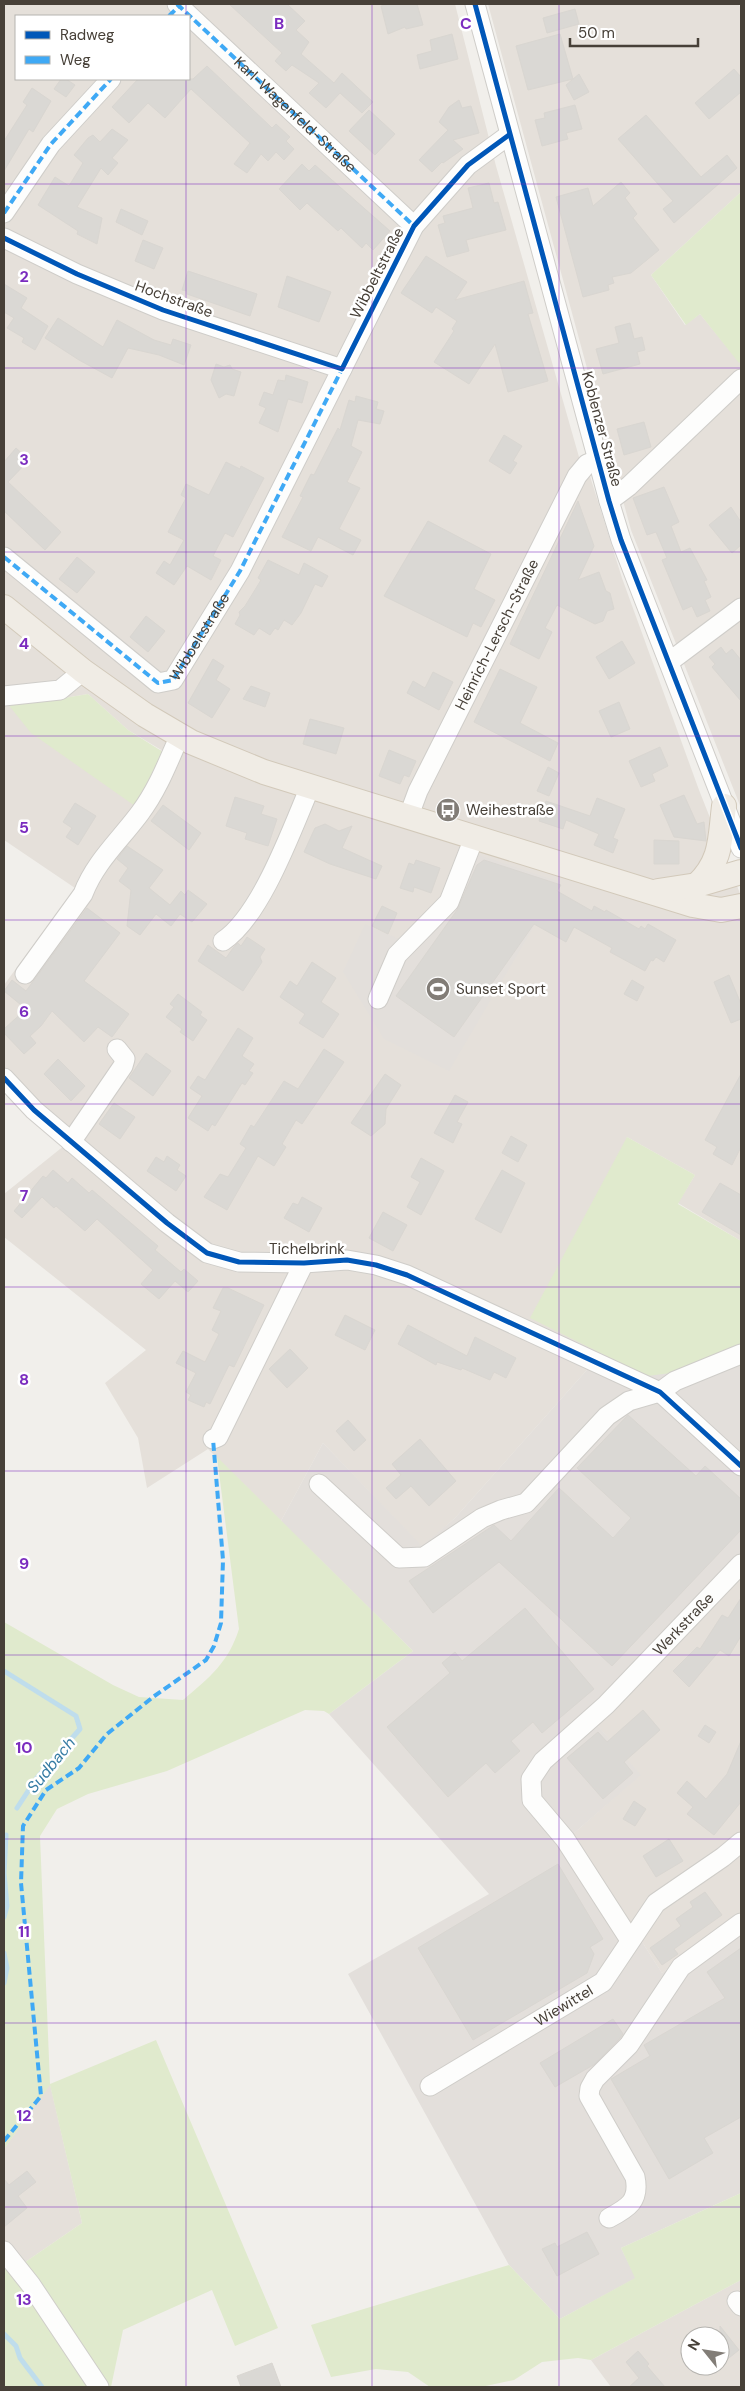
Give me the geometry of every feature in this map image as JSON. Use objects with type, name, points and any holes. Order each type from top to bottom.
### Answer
[{"type":"main road","points":[[4,607],[83,671],[145,715],[180,735],[264,772],[693,905],[721,910],[741,906]]},
{"type":"main road","points":[[697,885],[709,874],[718,856],[724,806]]},
{"type":"main road","points":[[653,892],[697,885],[741,872]]},
{"type":"street","name":"Koblenzer Straße","points":[[475,4],[608,501],[621,540],[741,848]]},
{"type":"street","name":"Karl-Wagenfeld-Straße","points":[[190,22],[414,226]]},
{"type":"street","points":[[4,213],[51,144],[110,80]]},
{"type":"street","name":"Wibbeltstraße","points":[[4,557],[158,682],[173,680],[240,571],[414,226],[468,166],[509,135]]},
{"type":"street","name":"Hochstraße","points":[[4,238],[77,274],[164,310],[342,370]]},
{"type":"street","points":[[608,501],[629,486],[741,380]]},
{"type":"street","name":"Heinrich-Lersch-Straße","points":[[408,818],[418,791],[577,476],[587,464],[597,460]]},
{"type":"street","points":[[669,662],[741,608]]},
{"type":"street","points":[[4,696],[60,690],[83,671]]},
{"type":"street","points":[[25,974],[83,894],[88,880],[120,835],[140,814],[154,791],[180,735]]},
{"type":"street","points":[[223,941],[235,933],[252,910],[310,787]]},
{"type":"street","points":[[378,999],[396,955],[450,902],[474,838]]},
{"type":"street","points":[[71,1142],[123,1066],[125,1059],[117,1049]]},
{"type":"street","name":"Tichelbrink","points":[[4,1078],[34,1110],[71,1142],[166,1223],[207,1253],[239,1262],[304,1263],[347,1260],[376,1265],[407,1275],[660,1392],[741,1466]]},
{"type":"street","name":"Tichelbrink","points":[[213,1439],[218,1436],[304,1263]]},
{"type":"street","points":[[318,1484],[399,1558],[424,1557],[482,1518],[526,1503],[607,1416],[629,1401],[660,1392],[675,1381],[741,1354]]},
{"type":"street","name":"Werkstraße","points":[[630,1940],[565,1839],[532,1800],[531,1779],[543,1761],[606,1705],[741,1564]]},
{"type":"street","name":"Wiewittel","points":[[430,2086],[604,1982],[656,1903],[723,1857],[741,1842]]},
{"type":"street","points":[[609,2218],[627,2208],[634,2198],[637,2187],[635,2176],[589,2096],[590,2088],[595,2080],[629,2045],[681,1967],[741,1923]]},
{"type":"street","points":[[4,2251],[31,2285],[100,2387]]},
{"type":"shaded area","points":[[4,4],[455,4],[496,166],[579,457],[589,473],[622,578],[699,790],[741,896],[741,1241],[678,1203],[695,1175],[627,1137],[602,1353],[455,1518],[422,1547],[323,1443],[281,1521],[208,1449],[147,1488],[138,1438],[105,1383],[146,1350],[4,1237],[4,1194],[65,1145],[4,1087],[4,985],[75,888],[4,840]],"holes":[[[88,694],[128,730],[163,751],[8,703]]]},
{"type":"shaded area","points":[[488,4],[739,4],[741,10],[741,192],[651,275],[685,325],[700,314],[739,362],[741,361],[741,808],[631,530]]},
{"type":"shaded area","points":[[470,852],[560,882],[449,1071],[384,1039],[343,972],[365,924],[417,947]]},
{"type":"shaded area","points":[[741,1346],[741,1553],[623,1677],[585,1711],[641,1775],[573,1834],[662,1973],[741,1913],[741,2193],[621,2248],[636,2278],[560,2319],[509,2265],[348,1974],[489,1894],[329,1714],[413,1651],[281,1521],[323,1443],[422,1546],[455,1518],[602,1353],[647,1376]]},
{"type":"shaded area","points":[[741,1553],[741,1913],[662,1973],[573,1834],[640,1775],[585,1711],[623,1677]]},
{"type":"shaded area","points":[[50,2084],[82,2223],[18,2267],[4,2248],[4,2149]]},
{"type":"shaded area","points":[[741,2280],[741,2387],[611,2387],[591,2360]]},
{"type":"green space","points":[[741,192],[741,361],[739,363],[700,314],[686,325],[651,275]]},
{"type":"green space","points":[[88,694],[128,730],[163,752],[135,806],[31,733],[7,703]]},
{"type":"green space","points":[[627,1137],[695,1175],[678,1204],[741,1241],[741,1346],[671,1373],[647,1376],[530,1318]]},
{"type":"green space","points":[[217,1457],[413,1651],[329,1714],[324,1711],[305,1710],[167,1771],[88,1794],[57,1809],[40,1836],[50,2084],[156,2040],[278,2328],[235,2346],[212,2290],[123,2330],[111,2387],[4,2387],[4,2248],[18,2267],[82,2223],[50,2085],[4,2149],[4,1622],[113,1685],[139,1697],[183,1700],[217,1669],[235,1641],[239,1629]]},
{"type":"green space","points":[[741,2193],[741,2280],[591,2360],[578,2358],[542,2362],[514,2380],[481,2387],[430,2387],[408,2372],[376,2369],[331,2377],[311,2325],[509,2265],[560,2319],[635,2278],[621,2248]]},
{"type":"building","points":[[229,4],[287,4],[305,21],[296,30],[309,42],[301,54],[334,83],[342,73],[373,102],[362,113],[340,93],[326,108],[309,93],[319,83],[292,65],[286,71],[275,61],[282,53]]},
{"type":"building","points":[[389,4],[417,4],[423,25],[406,29],[405,27],[388,34],[381,6]]},
{"type":"building","points":[[575,9],[579,24],[547,33],[543,18]]},
{"type":"building","points":[[452,34],[458,59],[420,69],[417,55],[432,51],[430,40]]},
{"type":"building","points":[[560,34],[573,79],[528,90],[516,46]]},
{"type":"building","points":[[207,66],[272,128],[276,124],[290,137],[286,141],[294,149],[284,160],[276,152],[268,161],[261,154],[247,173],[234,164],[250,143],[191,89],[165,118],[148,103],[129,123],[112,107],[137,80],[193,79]]},
{"type":"building","points":[[734,69],[741,77],[741,92],[709,119],[695,103]]},
{"type":"building","points":[[579,74],[589,92],[574,100],[566,85]]},
{"type":"building","points":[[60,80],[68,80],[75,85],[66,97],[54,89]]},
{"type":"building","points":[[32,88],[51,101],[33,132],[29,129],[4,171],[4,141],[27,105],[23,102]]},
{"type":"building","points":[[459,100],[462,108],[471,106],[479,133],[453,140],[463,149],[442,162],[432,172],[419,160],[448,130],[439,122],[449,107]]},
{"type":"building","points":[[575,105],[582,129],[566,133],[568,139],[542,146],[535,120],[545,118],[544,113]]},
{"type":"building","points":[[369,110],[395,134],[375,155],[349,131]]},
{"type":"building","points":[[646,115],[701,177],[727,155],[737,168],[674,223],[663,209],[673,201],[618,139]]},
{"type":"building","points":[[112,129],[128,140],[112,158],[118,163],[108,175],[101,168],[77,207],[102,218],[97,244],[77,234],[78,231],[38,205],[55,177],[69,186],[83,163],[74,155],[88,138],[93,135],[100,142]]},
{"type":"building","points":[[302,164],[309,171],[315,165],[390,231],[373,250],[366,243],[362,248],[341,228],[338,231],[307,203],[300,210],[279,189]]},
{"type":"building","points":[[621,182],[630,193],[625,198],[637,214],[633,218],[659,250],[631,273],[612,277],[614,283],[608,285],[609,290],[583,297],[556,197],[588,188],[593,206]]},
{"type":"building","points":[[489,183],[494,203],[498,202],[506,230],[466,240],[469,251],[447,257],[438,225],[445,223],[443,216],[473,208],[468,188]]},
{"type":"building","points":[[121,209],[148,221],[142,235],[116,222]]},
{"type":"building","points":[[143,240],[163,248],[154,269],[135,261]]},
{"type":"building","points":[[426,256],[467,282],[455,300],[524,281],[533,313],[528,314],[548,381],[508,392],[495,344],[469,384],[434,362],[454,331],[452,329],[457,321],[436,307],[432,313],[401,293]]},
{"type":"building","points":[[188,271],[257,294],[250,316],[187,294],[187,291],[182,290]]},
{"type":"building","points":[[287,276],[331,292],[319,322],[278,307]]},
{"type":"building","points":[[4,284],[27,298],[21,308],[48,326],[35,350],[22,342],[24,338],[7,328],[14,318],[4,312]]},
{"type":"building","points":[[58,318],[103,347],[117,320],[154,340],[171,345],[173,339],[191,345],[184,365],[159,355],[128,348],[112,378],[45,338]]},
{"type":"building","points":[[630,323],[634,339],[642,337],[645,350],[637,352],[640,364],[603,374],[596,349],[619,343],[615,327]]},
{"type":"building","points":[[216,364],[224,367],[230,365],[232,369],[241,372],[234,396],[226,394],[219,398],[211,380]]},
{"type":"building","points":[[286,375],[308,382],[302,403],[288,399],[278,432],[259,423],[266,408],[259,405],[264,392],[273,395],[278,380],[285,381]]},
{"type":"building","points":[[356,396],[378,402],[376,409],[384,411],[380,424],[358,420],[351,446],[362,452],[347,482],[360,488],[339,529],[361,540],[353,555],[318,537],[311,551],[282,537],[303,497],[300,496],[311,474],[314,475],[338,428],[340,430],[349,400],[355,402]]},
{"type":"building","points":[[644,422],[651,447],[624,455],[617,429]]},
{"type":"building","points":[[504,435],[522,446],[513,461],[517,463],[510,474],[489,461]]},
{"type":"building","points":[[16,448],[29,460],[8,482],[61,532],[45,550],[4,511],[4,462]]},
{"type":"building","points":[[226,462],[240,469],[241,466],[264,478],[233,537],[225,533],[213,556],[221,560],[211,580],[187,566],[174,585],[156,573],[164,561],[170,565],[184,540],[168,532],[186,498],[181,495],[186,484],[209,495]]},
{"type":"building","points":[[664,487],[679,522],[671,526],[681,552],[690,548],[707,580],[704,581],[711,597],[705,600],[710,611],[697,617],[692,606],[683,610],[662,560],[667,558],[656,532],[647,535],[633,498]]},
{"type":"building","points":[[578,501],[594,546],[578,580],[599,572],[606,591],[610,593],[614,609],[607,611],[603,621],[595,624],[557,605],[545,628],[552,632],[539,659],[510,644]]},
{"type":"building","points":[[731,507],[741,522],[741,545],[732,553],[709,525]]},
{"type":"building","points":[[428,521],[491,554],[474,589],[495,600],[481,627],[473,623],[467,637],[384,596]]},
{"type":"building","points":[[77,557],[95,572],[77,593],[59,579]]},
{"type":"building","points":[[268,560],[299,575],[304,563],[328,576],[322,587],[315,584],[301,613],[292,625],[284,620],[278,630],[275,628],[270,635],[259,628],[254,635],[235,624],[240,615],[239,612],[245,606],[261,580],[258,578]]},
{"type":"building","points":[[146,616],[165,631],[148,652],[130,637]]},
{"type":"building","points":[[622,641],[635,663],[609,679],[596,657]]},
{"type":"building","points":[[721,647],[726,654],[732,649],[741,660],[741,701],[712,667],[715,664],[709,657]]},
{"type":"building","points":[[213,659],[224,666],[216,680],[230,689],[212,718],[188,703]]},
{"type":"building","points":[[500,669],[537,687],[520,723],[558,743],[550,761],[474,722]]},
{"type":"building","points":[[433,672],[453,682],[439,710],[407,693],[413,681],[425,688]]},
{"type":"building","points":[[251,686],[270,693],[265,707],[243,699]]},
{"type":"building","points":[[619,702],[630,729],[611,737],[599,711]]},
{"type":"building","points":[[310,719],[344,728],[336,754],[303,744]]},
{"type":"building","points":[[660,747],[668,766],[652,774],[655,781],[641,787],[629,761]]},
{"type":"building","points":[[389,750],[416,761],[409,777],[404,775],[400,784],[379,776]]},
{"type":"building","points":[[548,767],[559,773],[549,796],[537,791]]},
{"type":"building","points":[[684,795],[697,824],[704,822],[706,841],[674,837],[660,805]]},
{"type":"building","points":[[235,797],[264,806],[261,814],[277,819],[268,846],[245,839],[247,833],[226,826]]},
{"type":"building","points":[[597,798],[625,809],[613,838],[618,840],[613,853],[594,845],[599,834],[566,820],[563,829],[539,821],[546,801],[590,816]]},
{"type":"building","points":[[75,803],[96,816],[78,845],[66,837],[72,828],[63,822]]},
{"type":"building","points":[[163,805],[201,833],[189,850],[151,821]]},
{"type":"building","points":[[325,824],[339,831],[352,826],[342,848],[382,866],[376,879],[330,864],[304,852],[315,828]]},
{"type":"building","points":[[654,840],[679,841],[679,864],[654,864]]},
{"type":"building","points":[[127,846],[163,870],[149,888],[170,905],[181,891],[185,895],[188,890],[207,904],[192,922],[180,914],[171,926],[156,914],[140,935],[127,926],[131,890],[119,881],[128,868],[117,859]]},
{"type":"building","points":[[416,860],[440,868],[431,893],[414,887],[413,892],[400,888],[409,863],[414,865]]},
{"type":"building","points":[[484,860],[561,885],[557,891],[592,911],[594,906],[605,912],[606,910],[639,929],[641,926],[645,929],[648,924],[676,940],[664,962],[656,957],[653,961],[651,960],[645,971],[610,952],[612,948],[574,927],[566,942],[534,924],[454,1037],[396,996],[457,910],[477,865]]},
{"type":"building","points":[[382,906],[397,913],[388,934],[372,926]]},
{"type":"building","points":[[87,908],[120,933],[84,981],[129,1014],[112,1037],[98,1027],[84,1042],[52,1011],[41,1026],[30,1036],[36,1043],[24,1054],[4,1033],[4,1029],[26,1009],[4,991],[12,980],[26,991]]},
{"type":"building","points":[[247,937],[265,949],[260,957],[262,962],[243,991],[198,961],[208,945],[226,958],[238,943],[241,946]]},
{"type":"building","points":[[312,962],[336,978],[321,1002],[339,1014],[323,1038],[299,1023],[305,1014],[280,997],[290,981],[297,986]]},
{"type":"building","points":[[729,975],[741,1004],[741,1019],[731,1023],[714,982]]},
{"type":"building","points":[[632,980],[644,987],[637,1001],[624,994]]},
{"type":"building","points":[[178,994],[202,1012],[200,1015],[207,1020],[193,1041],[180,1032],[182,1029],[166,1017],[174,1007],[170,1004]]},
{"type":"building","points":[[238,1028],[253,1038],[242,1056],[254,1064],[249,1071],[253,1073],[245,1085],[242,1083],[215,1126],[212,1124],[208,1131],[188,1118],[202,1096],[190,1088],[198,1076],[205,1080]]},
{"type":"building","points":[[324,1049],[344,1062],[302,1124],[296,1120],[282,1144],[286,1147],[274,1166],[258,1156],[227,1210],[204,1197],[220,1174],[228,1177],[246,1148],[240,1144],[251,1125],[254,1127],[284,1081],[298,1089]]},
{"type":"building","points":[[146,1053],[171,1071],[153,1096],[129,1078]]},
{"type":"building","points":[[58,1059],[85,1086],[71,1101],[44,1074]]},
{"type":"building","points":[[385,1074],[401,1085],[386,1109],[385,1124],[371,1136],[351,1123]]},
{"type":"building","points":[[741,1074],[741,1147],[732,1165],[713,1154],[717,1147],[705,1140]]},
{"type":"building","points":[[455,1095],[468,1102],[457,1122],[462,1124],[453,1143],[434,1133]]},
{"type":"building","points":[[114,1103],[135,1117],[120,1139],[99,1124]]},
{"type":"building","points":[[511,1136],[527,1145],[518,1162],[502,1153]]},
{"type":"building","points":[[167,1156],[180,1165],[177,1170],[186,1176],[176,1191],[147,1171],[156,1157],[164,1162]]},
{"type":"building","points":[[421,1158],[444,1171],[421,1215],[407,1207],[420,1182],[411,1177]]},
{"type":"building","points":[[53,1170],[68,1183],[72,1178],[89,1193],[92,1190],[158,1246],[155,1250],[181,1272],[184,1269],[198,1281],[188,1292],[175,1281],[159,1299],[141,1284],[153,1270],[97,1219],[85,1231],[56,1206],[54,1208],[42,1197],[22,1218],[14,1211],[43,1176],[46,1178]]},
{"type":"building","points":[[502,1170],[525,1183],[501,1233],[475,1219]]},
{"type":"building","points":[[720,1183],[741,1195],[741,1235],[702,1212]]},
{"type":"building","points":[[302,1197],[322,1208],[309,1232],[284,1218],[293,1203],[298,1205]]},
{"type":"building","points":[[383,1212],[407,1225],[393,1251],[369,1238]]},
{"type":"building","points":[[223,1288],[228,1288],[264,1305],[234,1367],[229,1365],[210,1404],[206,1402],[204,1407],[188,1400],[191,1395],[186,1392],[196,1373],[176,1363],[183,1351],[205,1362],[219,1334],[212,1330],[221,1311],[213,1308]]},
{"type":"building","points":[[345,1315],[375,1330],[365,1350],[335,1335]]},
{"type":"building","points":[[408,1325],[467,1356],[475,1337],[516,1358],[506,1378],[494,1372],[490,1380],[462,1368],[461,1370],[437,1362],[436,1365],[398,1344]]},
{"type":"building","points":[[290,1349],[308,1368],[287,1388],[269,1369]]},
{"type":"building","points":[[628,1415],[696,1476],[705,1466],[741,1499],[741,1530],[612,1666],[499,1562],[433,1613],[409,1581],[494,1525],[511,1541],[559,1488],[613,1538],[631,1518],[577,1468]]},
{"type":"building","points":[[348,1420],[366,1440],[354,1451],[336,1431]]},
{"type":"building","points":[[420,1439],[456,1481],[429,1506],[411,1486],[396,1499],[386,1488],[401,1475],[392,1464]]},
{"type":"building","points":[[741,1598],[741,1636],[729,1656],[720,1650],[689,1687],[673,1671],[697,1647],[700,1649],[722,1615],[728,1618]]},
{"type":"building","points":[[525,1608],[594,1689],[542,1733],[533,1722],[511,1741],[520,1751],[495,1773],[486,1763],[448,1797],[387,1727],[450,1673],[442,1663],[455,1652],[462,1661]]},
{"type":"building","points":[[643,1710],[660,1730],[624,1762],[633,1773],[603,1799],[567,1758],[598,1732],[607,1742]]},
{"type":"building","points":[[705,1725],[716,1732],[709,1743],[698,1736]]},
{"type":"building","points":[[741,1741],[741,1802],[714,1835],[687,1814],[693,1807],[677,1793],[687,1781],[706,1799],[727,1774]]},
{"type":"building","points":[[634,1801],[646,1809],[635,1826],[623,1819]]},
{"type":"building","points":[[669,1839],[683,1861],[656,1877],[643,1856]]},
{"type":"building","points":[[558,1864],[603,1939],[590,1947],[594,1954],[587,1973],[473,2040],[418,1948]]},
{"type":"building","points":[[705,1892],[722,1915],[674,1949],[678,1954],[662,1965],[650,1948],[681,1926],[676,1919],[693,1907],[690,1902]]},
{"type":"building","points":[[741,1948],[741,2117],[704,2138],[713,2153],[669,2179],[611,2079],[650,2056],[644,2045],[725,1998],[707,1972]]},
{"type":"building","points":[[613,2019],[623,2034],[620,2038],[595,2064],[555,2087],[540,2063]]},
{"type":"building","points":[[27,2171],[36,2182],[18,2196],[27,2208],[4,2227],[4,2179],[9,2185]]},
{"type":"building","points":[[587,2232],[599,2254],[557,2276],[542,2249],[555,2243],[557,2247]]},
{"type":"building","points":[[730,2339],[739,2350],[730,2357]]},
{"type":"building","points":[[638,2351],[649,2364],[647,2366],[665,2387],[629,2387],[639,2378],[626,2362]]},
{"type":"building","points":[[272,2363],[281,2387],[241,2387],[237,2376]]},
{"type":"waterway","name":"Sudbach","points":[[4,1671],[76,1716],[80,1729],[36,1779],[17,1808]]},
{"type":"waterway","name":"Sudbach","points":[[4,1917],[7,1906],[4,1873],[6,1835]]},
{"type":"waterway","name":"Sudbach","points":[[4,1953],[7,1968],[4,1983]]},
{"type":"waterway","name":"Sudbach","points":[[4,2334],[16,2346],[20,2358],[42,2387]]},
{"type":"marked path","points":[[177,4],[189,15]]},
{"type":"marked path","points":[[170,15],[179,6]]},
{"type":"marked path","points":[[190,16],[414,226]]},
{"type":"marked path","points":[[4,213],[51,144],[110,80]]},
{"type":"marked path","points":[[4,557],[158,683],[173,680],[240,571],[342,369]]},
{"type":"marked path","points":[[4,2141],[41,2096],[21,1883],[23,1826],[46,1790],[79,1768],[107,1734],[153,1697],[206,1660],[214,1646],[221,1623],[223,1560],[213,1439]]},
{"type":"cycle path","points":[[475,4],[621,540],[741,848]]},
{"type":"cycle path","points":[[4,238],[77,274],[163,310],[342,369],[414,226],[468,165],[509,135]]},
{"type":"cycle path","points":[[4,1078],[34,1110],[167,1223],[207,1253],[239,1262],[304,1263],[347,1260],[376,1265],[407,1275],[660,1392],[741,1466]]},
{"type":"place","name":"Weihestraße","points":[[448,810]]},
{"type":"place","name":"Sunset Sport","points":[[438,989]]}]
